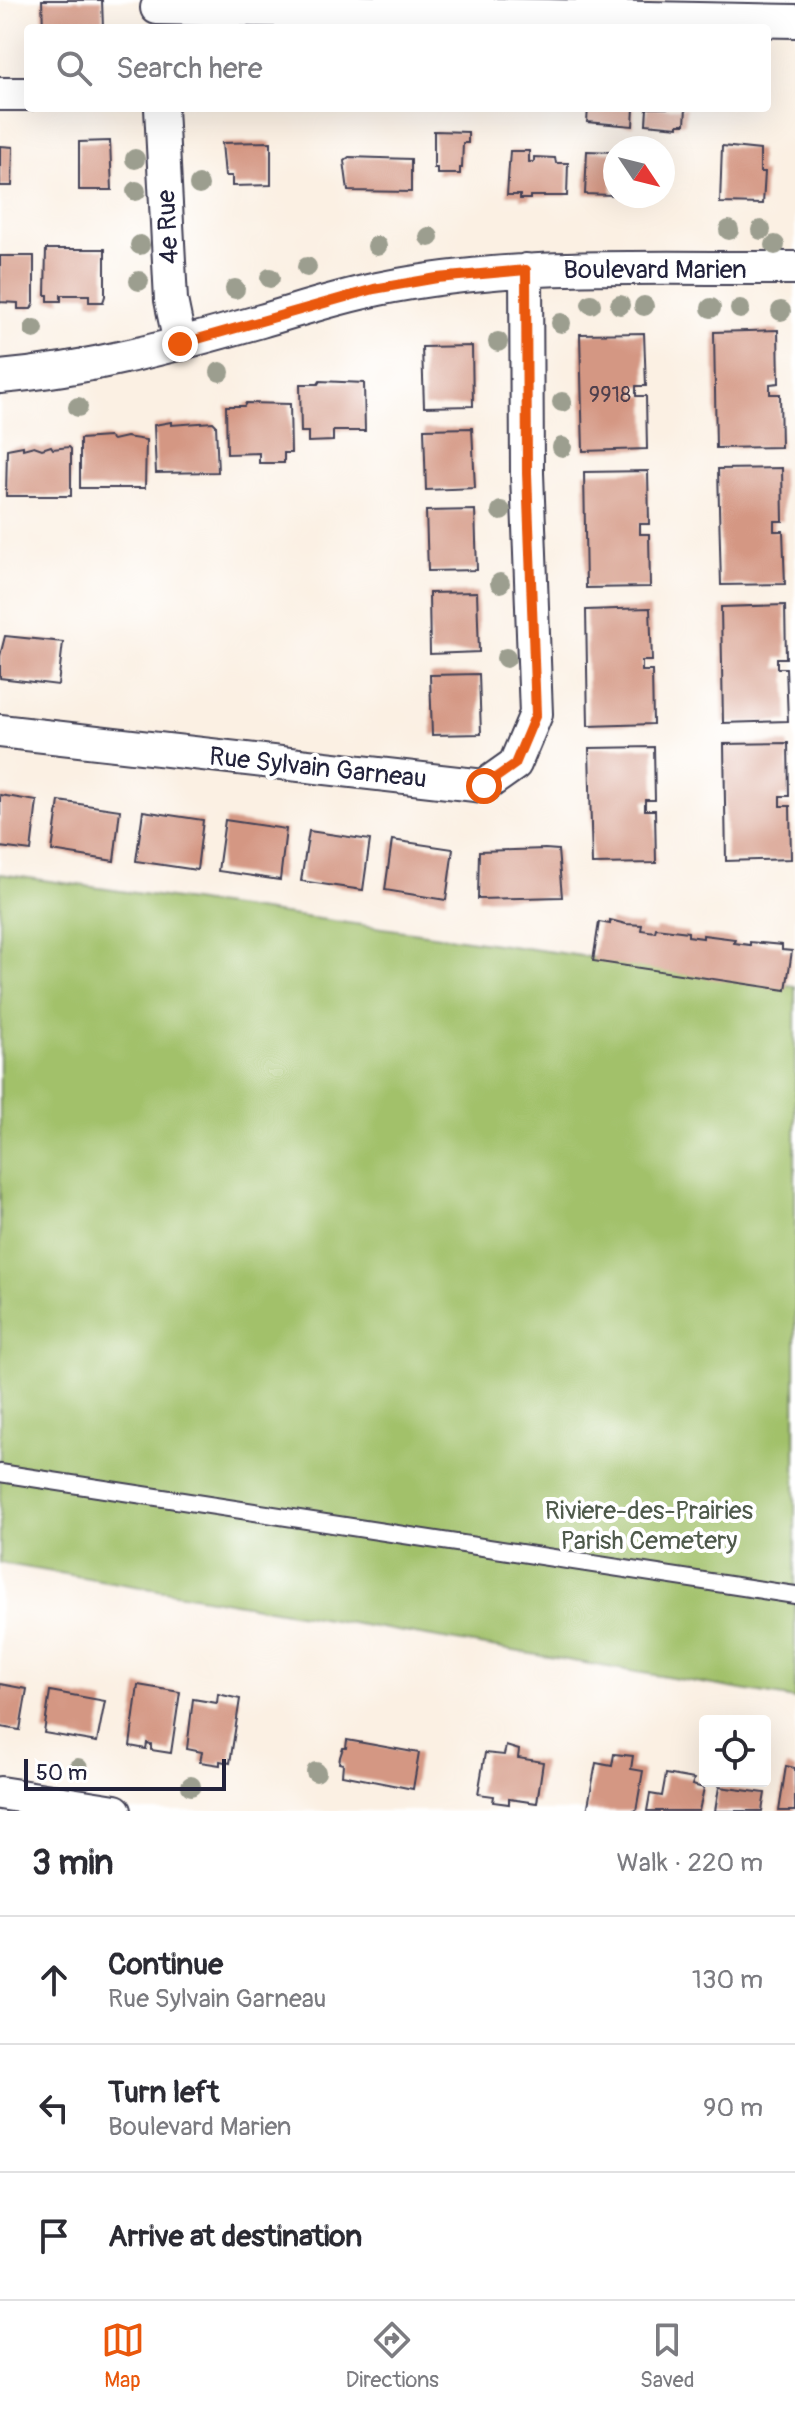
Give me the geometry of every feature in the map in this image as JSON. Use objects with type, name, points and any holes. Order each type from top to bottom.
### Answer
[{"type":"street","points":[[158,12],[795,21]]},
{"type":"street","points":[[0,94],[24,94]]},
{"type":"street","name":"4e Rue","points":[[161,112],[171,300],[180,344]]},
{"type":"street","name":"Boulevard Marien","points":[[0,377],[111,362],[374,289],[437,278],[526,270],[795,268]]},
{"type":"street","name":"Rue Sylvain Garneau","points":[[0,731],[484,786],[515,764],[536,714],[527,473],[526,270]]},
{"type":"street","points":[[0,1793],[115,1811]]},
{"type":"lane","points":[[0,1473],[795,1595]]},
{"type":"green space","name":"Riviere-des-Prairies Parish Cemetery","points":[[0,874],[795,986],[795,1699],[0,1563]]},
{"type":"building","points":[[42,0],[102,0],[103,24],[43,24]]},
{"type":"building","points":[[588,112],[634,112],[633,126],[587,122]]},
{"type":"building","points":[[647,112],[686,112],[685,124],[678,124],[678,127],[646,124]]},
{"type":"building","points":[[434,131],[468,132],[468,143],[463,143],[460,174],[437,174],[437,168],[434,168]]},
{"type":"building","points":[[110,141],[112,190],[79,190],[79,142]]},
{"type":"building","points":[[271,142],[271,185],[232,186],[232,176],[225,176],[222,143]]},
{"type":"building","points":[[0,146],[13,147],[12,186],[0,186]]},
{"type":"building","points":[[722,146],[760,150],[760,172],[765,172],[763,204],[720,203]]},
{"type":"building","points":[[510,151],[529,151],[529,162],[534,162],[534,157],[555,158],[556,163],[568,163],[567,196],[520,199],[520,195],[507,195]]},
{"type":"building","points":[[587,151],[603,152],[603,195],[585,194]]},
{"type":"building","points":[[349,157],[411,159],[411,192],[348,191],[344,161]]},
{"type":"building","points":[[46,249],[105,249],[103,302],[89,302],[89,295],[61,295],[61,301],[48,301],[48,295],[45,295]]},
{"type":"building","points":[[0,256],[34,256],[34,303],[31,309],[18,309],[18,303],[0,302]]},
{"type":"building","points":[[778,330],[779,383],[770,384],[770,394],[780,394],[781,447],[716,448],[714,332]]},
{"type":"building","points":[[644,333],[646,386],[636,386],[636,396],[646,396],[647,449],[583,451],[580,334]]},
{"type":"building","points":[[472,346],[473,406],[424,407],[422,347]]},
{"type":"building","points":[[320,381],[364,383],[365,431],[333,431],[333,441],[308,442],[308,432],[301,432],[300,384],[318,384]]},
{"type":"building","points":[[246,403],[290,404],[291,453],[284,453],[284,463],[259,463],[259,453],[227,454],[226,406],[244,406]]},
{"type":"building","points":[[171,422],[171,425],[213,422],[216,425],[218,472],[156,473],[154,425]]},
{"type":"building","points":[[472,428],[475,488],[426,490],[424,429]]},
{"type":"building","points":[[109,437],[113,440],[126,437],[146,440],[145,488],[80,488],[80,439]]},
{"type":"building","points":[[23,446],[23,449],[51,446],[53,449],[71,449],[71,496],[6,496],[7,449]]},
{"type":"building","points":[[782,468],[783,521],[774,521],[774,531],[783,531],[785,584],[721,585],[718,469]]},
{"type":"building","points":[[648,471],[649,524],[640,524],[640,534],[649,534],[650,587],[586,588],[584,472]]},
{"type":"building","points":[[475,510],[477,570],[428,571],[426,511]]},
{"type":"building","points":[[477,592],[479,652],[430,654],[429,593]]},
{"type":"building","points":[[785,605],[786,658],[777,658],[777,668],[786,668],[788,721],[723,723],[721,607]]},
{"type":"building","points":[[650,608],[652,661],[642,661],[642,671],[652,671],[653,724],[588,726],[586,610]]},
{"type":"building","points":[[5,636],[63,642],[58,685],[0,678],[0,656]]},
{"type":"building","points":[[479,674],[481,734],[432,735],[430,675]]},
{"type":"building","points":[[788,743],[789,796],[780,796],[780,806],[790,806],[791,859],[726,861],[724,744]]},
{"type":"building","points":[[654,747],[655,800],[645,800],[645,810],[655,810],[656,863],[592,864],[589,748]]},
{"type":"building","points":[[0,795],[37,801],[31,851],[0,847]]},
{"type":"building","points":[[59,801],[120,810],[114,861],[52,851]]},
{"type":"building","points":[[143,811],[203,820],[197,870],[136,861]]},
{"type":"building","points":[[225,820],[286,829],[280,880],[218,871]]},
{"type":"building","points":[[309,831],[370,840],[363,890],[301,881]]},
{"type":"building","points":[[392,840],[453,849],[446,900],[385,890]]},
{"type":"building","points":[[558,850],[562,897],[478,899],[479,851]]},
{"type":"building","points":[[610,920],[642,925],[641,930],[655,932],[656,928],[688,932],[688,936],[735,939],[734,943],[782,945],[782,950],[792,951],[786,990],[593,961],[599,922],[610,924]]},
{"type":"building","points":[[0,1684],[27,1689],[20,1730],[0,1727]]},
{"type":"building","points":[[138,1685],[180,1692],[171,1753],[151,1750],[151,1744],[147,1743],[146,1749],[130,1746]]},
{"type":"building","points":[[50,1691],[105,1701],[97,1742],[44,1733]]},
{"type":"building","points":[[218,1694],[240,1699],[230,1763],[220,1761],[220,1765],[200,1762],[202,1752],[187,1749],[193,1699],[217,1703]]},
{"type":"building","points":[[347,1740],[419,1753],[413,1789],[342,1775],[343,1764],[339,1763]]},
{"type":"building","points":[[506,1746],[519,1750],[518,1758],[543,1762],[537,1803],[509,1799],[509,1804],[493,1802],[494,1796],[478,1794],[485,1753],[504,1755]]},
{"type":"building","points":[[614,1754],[633,1756],[631,1769],[643,1771],[636,1811],[587,1811],[596,1763],[612,1766]]},
{"type":"building","points":[[786,1766],[795,1768],[795,1811],[779,1811]]},
{"type":"building","points":[[666,1774],[694,1779],[692,1785],[704,1788],[699,1811],[647,1811],[650,1794],[662,1796]]},
{"type":"building","points":[[719,1787],[765,1793],[762,1811],[715,1811]]},
{"type":"route","points":[[180,344],[374,289],[437,278],[526,270],[527,473],[536,714],[515,764],[484,786]]}]
